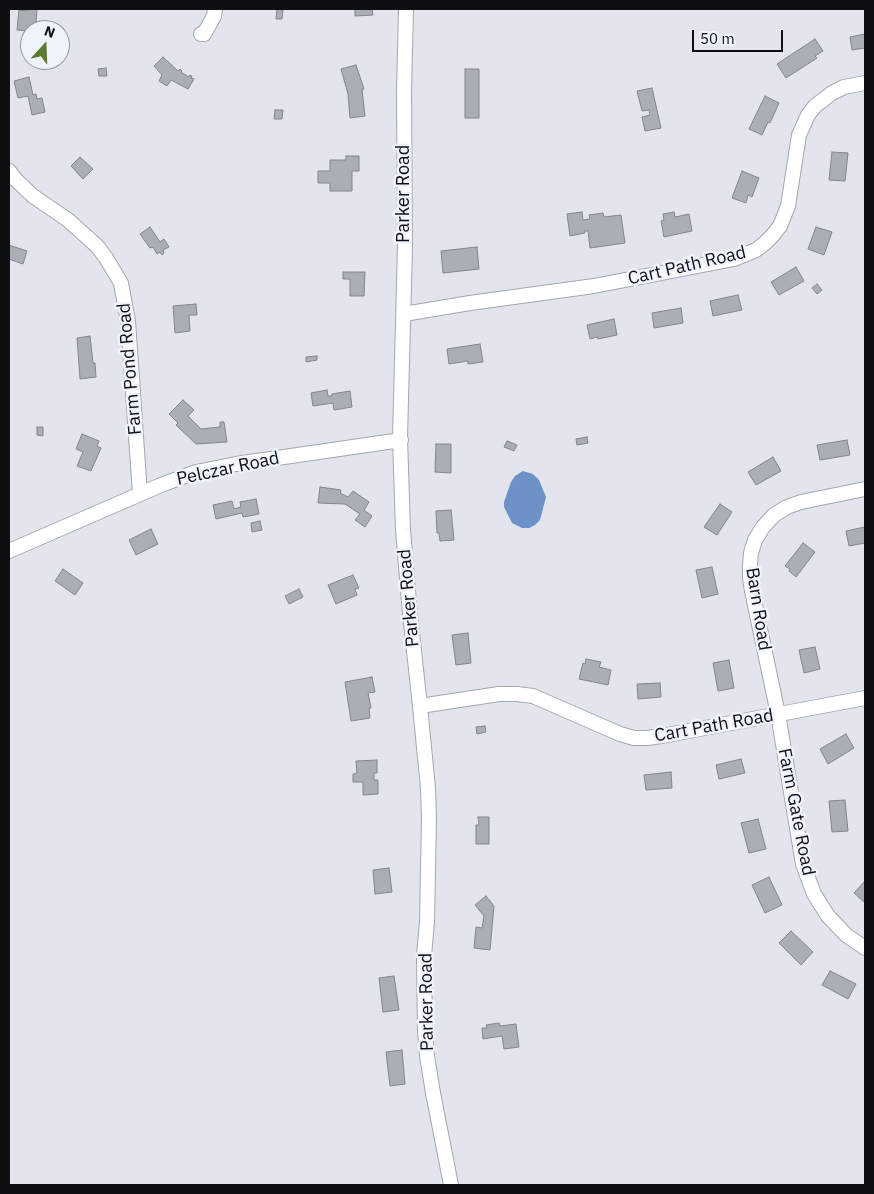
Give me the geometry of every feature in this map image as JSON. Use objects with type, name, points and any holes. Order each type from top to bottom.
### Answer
[{"type":"street","points":[[201,34],[204,34],[214,16],[215,9]]},
{"type":"street","name":"Parker Road","points":[[406,9],[404,92],[405,246],[401,383],[403,530],[427,771],[429,818],[427,922],[424,955],[425,1031],[433,1093],[451,1185]]},
{"type":"street","name":"Cart Path Road","points":[[404,314],[594,286],[734,259],[750,253],[773,236],[780,226],[788,206],[799,135],[808,115],[815,106],[832,93],[844,87],[865,83]]},
{"type":"street","name":"Farm Pond Road","points":[[9,171],[33,196],[68,220],[97,246],[121,283],[128,321],[140,494]]},
{"type":"street","name":"Pelczar Road","points":[[9,551],[170,481],[196,472],[236,464],[401,440]]},
{"type":"street","name":"Barn Road","points":[[778,714],[750,578],[751,553],[755,540],[774,515],[787,507],[809,500],[865,489]]},
{"type":"street","name":"Cart Path Road","points":[[420,706],[499,694],[533,696],[620,734],[634,738],[662,736],[865,698]]},
{"type":"street","name":"Farm Gate Road","points":[[778,714],[800,848],[808,880],[814,894],[828,916],[846,935],[865,948]]},
{"type":"water","points":[[523,471],[533,474],[539,480],[546,497],[540,520],[529,528],[522,528],[512,523],[504,507],[511,482],[515,476]]},
{"type":"building","points":[[28,9],[37,9],[36,20],[20,20],[20,30],[17,30],[19,10],[28,11]]},
{"type":"building","points":[[277,9],[283,10],[282,19],[276,19]]},
{"type":"building","points":[[355,9],[372,9],[373,15],[355,16]]},
{"type":"building","points":[[865,34],[865,48],[852,50],[850,37]]},
{"type":"building","points":[[815,39],[823,51],[815,56],[817,58],[786,78],[777,64]]},
{"type":"building","points":[[163,57],[177,70],[179,71],[180,69],[181,72],[189,77],[190,75],[192,76],[191,78],[194,79],[188,89],[171,80],[167,86],[159,81],[162,75],[154,66]]},
{"type":"building","points":[[356,65],[364,89],[362,90],[365,116],[350,118],[348,94],[341,69]]},
{"type":"building","points":[[106,68],[107,76],[99,76],[98,69]]},
{"type":"building","points":[[465,69],[479,69],[479,118],[465,118]]},
{"type":"building","points":[[29,77],[33,95],[36,94],[37,99],[42,98],[45,112],[32,115],[28,96],[18,98],[14,81]]},
{"type":"building","points":[[652,88],[661,128],[645,131],[642,117],[650,115],[649,110],[642,111],[637,91]]},
{"type":"building","points":[[765,96],[779,103],[762,135],[749,129]]},
{"type":"building","points":[[275,110],[283,110],[282,119],[274,119]]},
{"type":"building","points":[[832,152],[848,153],[845,181],[829,180]]},
{"type":"building","points":[[346,156],[359,156],[359,171],[352,171],[352,191],[330,191],[330,183],[318,183],[318,171],[330,171],[330,160],[346,160]]},
{"type":"building","points":[[80,157],[93,169],[83,179],[71,166]]},
{"type":"building","points":[[742,171],[759,178],[752,197],[748,195],[746,203],[732,198]]},
{"type":"building","points":[[582,212],[583,220],[590,219],[589,215],[603,213],[604,217],[621,215],[625,243],[590,248],[588,231],[570,236],[567,214]]},
{"type":"building","points":[[674,212],[675,217],[689,214],[692,231],[664,237],[661,221],[664,220],[663,214]]},
{"type":"building","points":[[150,227],[160,242],[164,239],[169,247],[163,250],[164,253],[162,255],[160,252],[157,254],[153,247],[150,248],[140,234]]},
{"type":"building","points":[[816,227],[832,232],[824,255],[808,249]]},
{"type":"building","points":[[9,245],[27,251],[23,264],[9,259]]},
{"type":"building","points":[[477,247],[479,269],[443,273],[441,251]]},
{"type":"building","points":[[796,267],[804,281],[779,295],[771,282]]},
{"type":"building","points":[[343,272],[365,272],[364,296],[350,296],[350,279],[343,279]]},
{"type":"building","points":[[817,284],[822,290],[817,294],[812,288]]},
{"type":"building","points":[[738,295],[742,310],[713,316],[710,301]]},
{"type":"building","points":[[196,304],[197,315],[189,315],[190,331],[175,333],[173,306]]},
{"type":"building","points":[[681,308],[683,323],[654,328],[652,313]]},
{"type":"building","points":[[614,319],[617,335],[590,339],[587,325]]},
{"type":"building","points":[[90,336],[96,377],[80,379],[77,338]]},
{"type":"building","points":[[480,344],[483,362],[468,364],[468,361],[449,364],[447,349]]},
{"type":"building","points":[[317,356],[317,360],[306,362],[306,357]]},
{"type":"building","points":[[327,390],[328,396],[350,391],[352,407],[334,410],[333,403],[313,406],[311,393]]},
{"type":"building","points":[[183,400],[194,410],[188,416],[201,429],[220,427],[220,422],[224,422],[227,442],[196,444],[176,425],[178,423],[169,414]]},
{"type":"building","points":[[37,427],[43,427],[43,436],[37,435]]},
{"type":"building","points":[[82,434],[99,441],[97,446],[101,448],[91,471],[77,466],[83,452],[76,449]]},
{"type":"building","points":[[587,437],[588,443],[577,445],[576,439]]},
{"type":"building","points":[[847,440],[850,455],[820,460],[817,445]]},
{"type":"building","points":[[507,441],[517,445],[514,451],[504,447]]},
{"type":"building","points":[[436,444],[451,444],[451,473],[435,472]]},
{"type":"building","points":[[773,457],[781,471],[756,485],[748,472]]},
{"type":"building","points":[[320,487],[341,490],[340,493],[348,497],[353,491],[369,502],[364,510],[372,516],[365,527],[355,520],[360,514],[345,504],[318,503]]},
{"type":"building","points":[[256,499],[259,514],[243,517],[242,513],[216,519],[213,505],[232,501],[234,509],[241,507],[240,502]]},
{"type":"building","points":[[720,504],[732,512],[717,535],[704,527]]},
{"type":"building","points":[[451,510],[454,540],[440,541],[439,533],[437,533],[436,511]]},
{"type":"building","points":[[260,521],[262,530],[252,532],[251,523]]},
{"type":"building","points":[[865,527],[865,543],[849,546],[846,531]]},
{"type":"building","points":[[151,529],[158,544],[136,555],[129,540]]},
{"type":"building","points":[[803,543],[815,552],[796,577],[785,566]]},
{"type":"building","points":[[712,567],[718,594],[702,598],[696,570]]},
{"type":"building","points":[[63,569],[83,583],[75,595],[55,581]]},
{"type":"building","points":[[353,575],[359,588],[355,589],[357,595],[336,604],[328,585]]},
{"type":"building","points":[[299,589],[303,597],[289,604],[285,596]]},
{"type":"building","points":[[468,633],[471,663],[456,665],[452,635]]},
{"type":"building","points":[[815,647],[820,669],[804,673],[799,650]]},
{"type":"building","points":[[586,659],[601,662],[599,667],[611,670],[608,685],[579,679],[583,663],[585,664]]},
{"type":"building","points":[[729,660],[734,688],[718,691],[713,663]]},
{"type":"building","points":[[372,677],[375,692],[368,693],[371,708],[369,708],[370,718],[351,721],[345,682]]},
{"type":"building","points":[[660,683],[661,697],[638,699],[637,684]]},
{"type":"building","points":[[485,726],[486,732],[477,734],[476,727]]},
{"type":"building","points":[[846,734],[854,748],[828,764],[820,749]]},
{"type":"building","points":[[741,759],[745,773],[719,779],[716,765]]},
{"type":"building","points":[[377,760],[377,773],[374,773],[374,780],[378,780],[378,794],[363,795],[363,782],[353,782],[353,774],[357,773],[356,761]]},
{"type":"building","points":[[671,772],[672,788],[646,790],[644,775]]},
{"type":"building","points":[[845,800],[848,831],[832,832],[829,801]]},
{"type":"building","points":[[478,817],[489,817],[489,844],[476,844],[476,825],[479,825]]},
{"type":"building","points":[[758,819],[766,849],[749,853],[741,823]]},
{"type":"building","points":[[389,868],[392,892],[375,894],[373,870]]},
{"type":"building","points":[[769,877],[782,905],[765,913],[752,885]]},
{"type":"building","points":[[865,881],[865,903],[854,893]]},
{"type":"building","points":[[486,896],[494,906],[490,950],[474,948],[476,927],[482,928],[484,916],[475,905]]},
{"type":"building","points":[[791,931],[813,952],[801,965],[779,943]]},
{"type":"building","points":[[830,971],[856,984],[848,999],[822,985]]},
{"type":"building","points":[[394,976],[399,1010],[383,1012],[379,978]]},
{"type":"building","points":[[499,1023],[500,1026],[516,1024],[519,1047],[504,1049],[502,1036],[483,1039],[482,1028],[487,1028],[486,1025]]},
{"type":"building","points":[[402,1050],[405,1084],[390,1086],[386,1052]]}]
